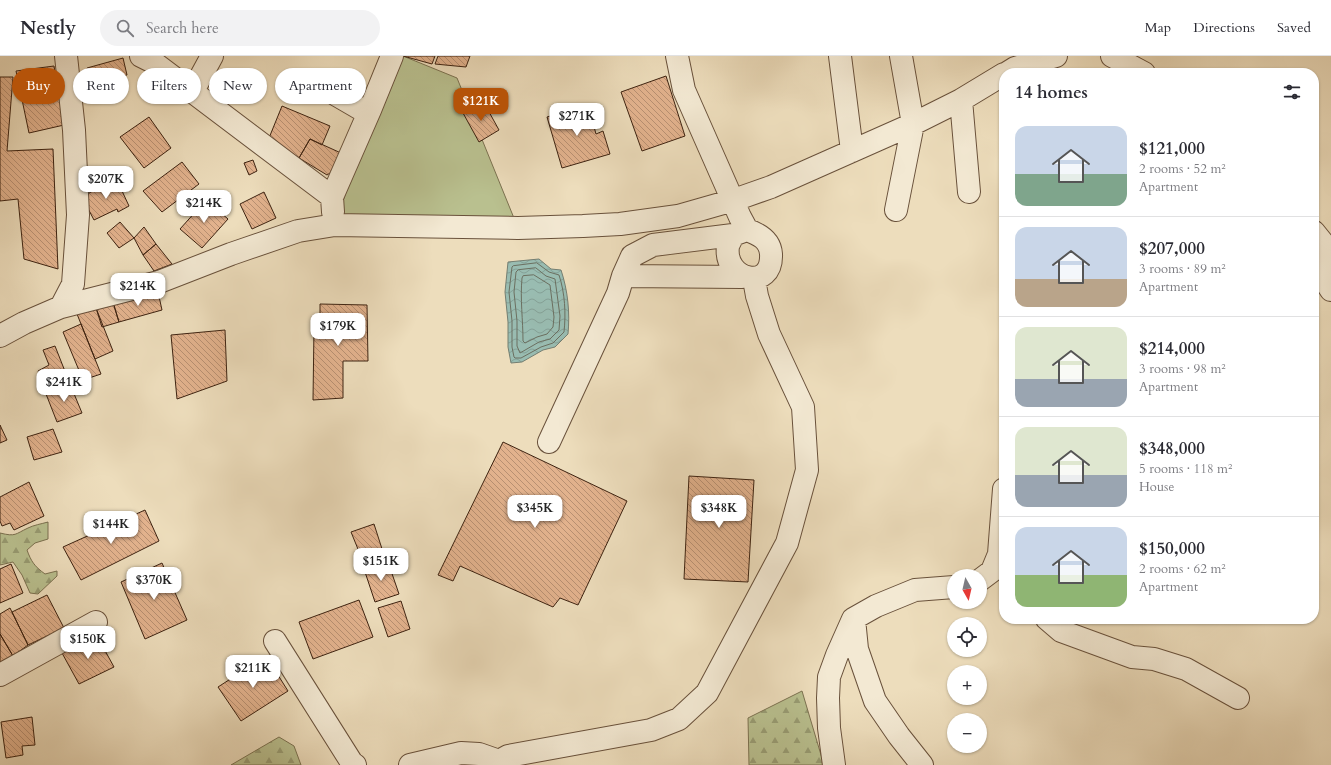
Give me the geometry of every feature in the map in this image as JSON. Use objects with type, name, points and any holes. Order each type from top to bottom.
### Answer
[{"type":"street","points":[[61,307],[73,284],[78,215],[74,130],[66,56]]},
{"type":"street","points":[[141,56],[154,62],[162,68]]},
{"type":"street","points":[[201,77],[212,56]]},
{"type":"street","points":[[334,225],[332,197],[392,56]]},
{"type":"street","points":[[410,765],[461,753],[479,754],[498,763],[508,756],[651,730],[679,719],[707,693],[787,543],[807,470],[802,407],[769,334],[757,296],[748,278],[734,269],[729,259],[728,246],[740,233],[740,217],[734,200],[684,90],[677,56]]},
{"type":"street","points":[[840,56],[852,151]]},
{"type":"street","points":[[896,210],[914,124],[901,56]]},
{"type":"street","points":[[1112,56],[1135,68]]},
{"type":"street","points":[[1028,68],[1055,62]]},
{"type":"street","points":[[0,336],[24,323],[61,307],[159,282],[231,254],[298,231],[334,225],[518,228],[620,224],[678,216],[734,200],[771,187],[914,124],[999,78]]},
{"type":"street","points":[[201,98],[332,197]]},
{"type":"street","points":[[961,100],[969,192]]},
{"type":"street","points":[[352,104],[364,111],[370,110]]},
{"type":"street","points":[[549,442],[618,293],[623,276],[632,256],[653,245],[740,233],[760,235],[766,241],[771,250],[769,269],[762,276],[748,278],[623,276]]},
{"type":"street","points":[[1319,238],[1331,254],[1324,263],[1323,278],[1331,290]]},
{"type":"street","points":[[992,578],[999,554]]},
{"type":"street","points":[[834,765],[829,728],[829,677],[837,655],[854,619],[876,606],[914,590],[947,588]]},
{"type":"street","points":[[854,619],[857,649],[875,701],[899,736],[922,765]]},
{"type":"street","points":[[0,676],[96,622]]},
{"type":"street","points":[[1053,624],[1061,631],[1132,657],[1154,659],[1186,669],[1238,698]]},
{"type":"street","points":[[275,642],[348,757],[355,765]]},
{"type":"green space","points":[[392,56],[403,56],[457,78],[518,228],[335,225]]},
{"type":"green space","points":[[48,522],[48,539],[35,543],[27,550],[38,568],[45,574],[57,571],[57,576],[38,594],[30,593],[22,575],[13,562],[0,565],[0,533],[9,535],[15,534],[30,527]]},
{"type":"green space","points":[[802,691],[824,765],[749,765],[748,718]]},
{"type":"green space","points":[[279,737],[294,746],[301,765],[231,765]]},
{"type":"water","points":[[539,259],[551,269],[561,270],[568,302],[568,334],[555,347],[543,350],[522,362],[511,363],[508,347],[508,322],[505,292],[508,262]]},
{"type":"building","points":[[403,56],[435,56],[432,64]]},
{"type":"building","points":[[438,56],[470,56],[466,67],[435,64]]},
{"type":"building","points":[[123,58],[125,68],[87,68]]},
{"type":"building","points":[[54,66],[54,68],[39,68]]},
{"type":"building","points":[[666,76],[685,136],[642,151],[621,92]]},
{"type":"building","points":[[0,77],[12,77],[7,151],[53,149],[58,269],[24,259],[18,199],[0,201]]},
{"type":"building","points":[[483,101],[499,130],[479,142],[463,113]]},
{"type":"building","points":[[23,104],[60,104],[64,125],[29,133]]},
{"type":"building","points":[[588,105],[596,134],[603,131],[610,154],[562,168],[547,117]]},
{"type":"building","points":[[282,106],[330,126],[322,145],[310,139],[299,158],[269,138]]},
{"type":"building","points":[[149,117],[171,148],[144,168],[120,137]]},
{"type":"building","points":[[310,139],[341,153],[336,169],[327,175],[299,158]]},
{"type":"building","points":[[253,160],[257,171],[249,175],[244,163]]},
{"type":"building","points":[[182,162],[199,184],[162,212],[143,191]]},
{"type":"building","points":[[116,178],[129,206],[118,212],[117,209],[94,220],[82,197]]},
{"type":"building","points":[[264,192],[276,218],[252,229],[240,204]]},
{"type":"building","points":[[206,200],[228,219],[202,248],[180,229]]},
{"type":"building","points":[[120,222],[134,238],[119,248],[107,233]]},
{"type":"building","points":[[144,227],[156,244],[143,255],[134,238]]},
{"type":"building","points":[[156,244],[172,264],[154,271],[143,255]]},
{"type":"building","points":[[158,292],[162,310],[119,322],[114,305]]},
{"type":"building","points":[[113,303],[119,322],[102,327],[96,308]]},
{"type":"building","points":[[320,304],[367,305],[368,361],[343,361],[343,398],[313,400],[314,327],[320,327]]},
{"type":"building","points":[[96,308],[113,351],[95,359],[77,314]]},
{"type":"building","points":[[81,324],[101,374],[83,380],[63,332]]},
{"type":"building","points":[[225,330],[227,381],[177,399],[171,335]]},
{"type":"building","points":[[55,346],[70,384],[46,394],[38,371],[49,365],[43,350]]},
{"type":"building","points":[[70,384],[82,413],[57,422],[46,394]]},
{"type":"building","points":[[0,425],[7,440],[0,443]]},
{"type":"building","points":[[53,429],[62,452],[34,460],[27,437]]},
{"type":"building","points":[[503,442],[627,501],[578,605],[560,598],[553,607],[460,566],[453,581],[438,575]]},
{"type":"building","points":[[689,476],[754,480],[748,582],[684,579]]},
{"type":"building","points":[[29,482],[44,516],[14,530],[10,523],[2,526],[0,521],[0,497]]},
{"type":"building","points":[[145,510],[159,541],[81,580],[63,547]]},
{"type":"building","points":[[374,524],[383,552],[362,559],[351,532]]},
{"type":"building","points":[[388,562],[399,594],[375,602],[364,569]]},
{"type":"building","points":[[162,563],[187,620],[145,639],[121,582]]},
{"type":"building","points":[[11,564],[23,593],[0,603],[0,569]]},
{"type":"building","points":[[47,595],[64,628],[28,645],[12,612]]},
{"type":"building","points":[[359,600],[373,637],[313,659],[299,622]]},
{"type":"building","points":[[401,601],[410,629],[388,637],[378,608]]},
{"type":"building","points":[[10,608],[28,645],[13,656],[0,634],[0,614]]},
{"type":"building","points":[[0,634],[13,656],[0,664]]},
{"type":"building","points":[[97,636],[114,667],[79,684],[62,653]]},
{"type":"building","points":[[266,656],[288,691],[241,721],[218,687]]},
{"type":"building","points":[[32,717],[35,745],[22,746],[23,755],[6,758],[1,722]]}]
